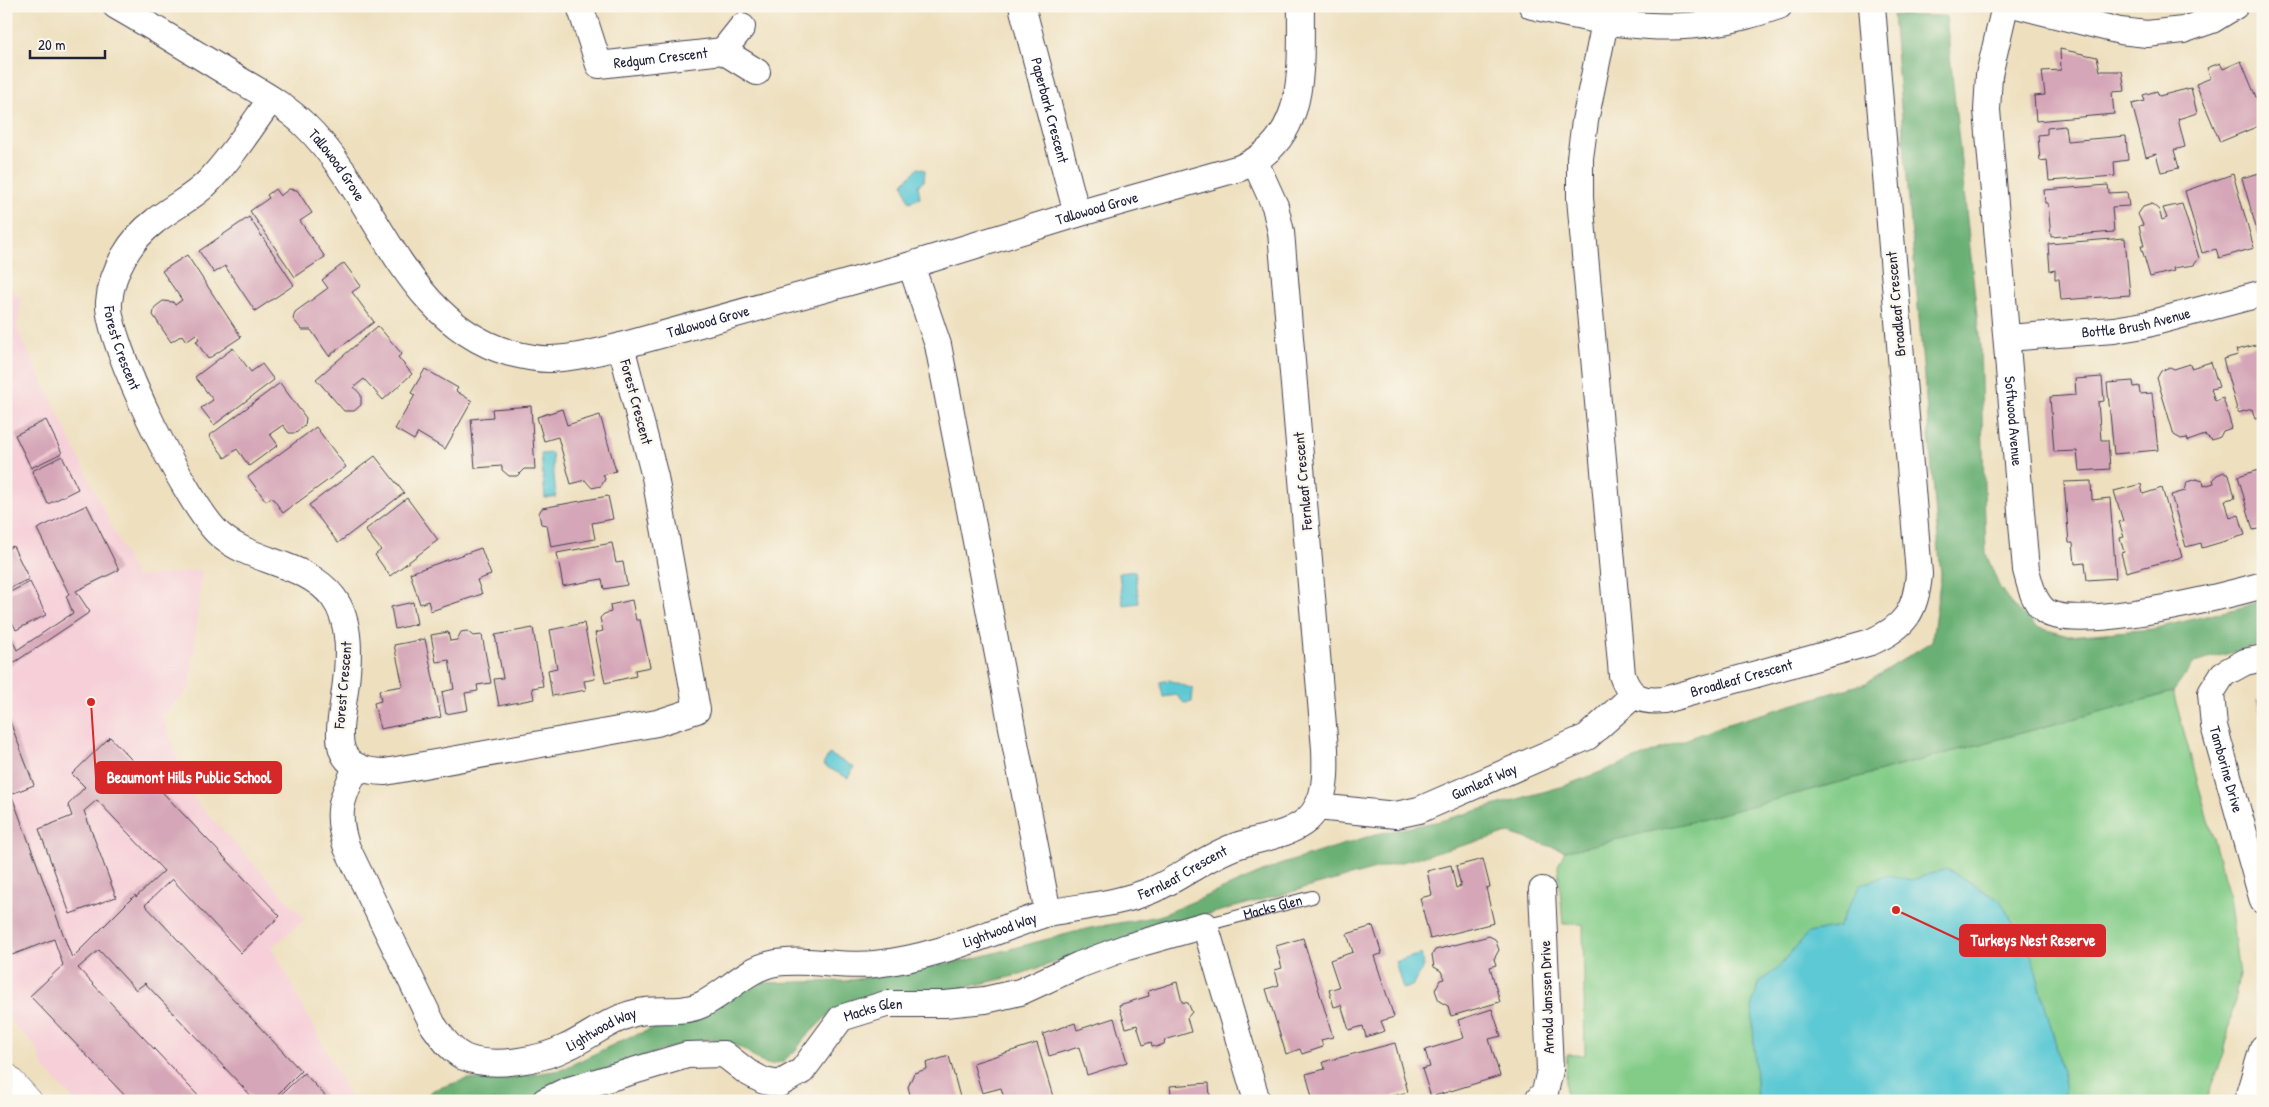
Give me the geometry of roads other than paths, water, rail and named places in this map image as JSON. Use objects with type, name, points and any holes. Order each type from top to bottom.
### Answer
[{"type":"street","name":"Redgum Crescent","points":[[580,6],[599,65],[724,51],[757,72]]},
{"type":"street","name":"Paperbark Crescent","points":[[1022,6],[1077,214]]},
{"type":"street","name":"Tallowood Grove","points":[[131,10],[271,99],[303,123],[330,152],[350,179],[408,273],[433,306],[459,330],[488,346],[517,355],[549,359],[587,354],[621,346],[911,266],[1077,214],[1240,168],[1255,162],[1269,152],[1291,119],[1298,94],[1301,6]]},
{"type":"street","points":[[1532,6],[1605,22],[1644,25],[1711,24],[1779,6]]},
{"type":"street","name":"Broadleaf Crescent","points":[[1634,695],[1653,701],[1664,700],[1872,642],[1888,635],[1901,624],[1910,613],[1917,596],[1918,565],[1872,6]]},
{"type":"street","name":"Softwood Avenue","points":[[2005,6],[1989,75],[1987,110],[2026,570],[2037,602],[2046,612],[2071,618],[2147,611],[2226,595],[2263,585]]},
{"type":"street","points":[[2020,6],[2120,31],[2147,34],[2183,30],[2212,20],[2235,6]]},
{"type":"street","points":[[1605,22],[1585,121],[1580,158],[1580,198],[1620,662],[1626,688],[1634,695]]},
{"type":"street","name":"Redgum Crescent","points":[[724,51],[742,26]]},
{"type":"street","name":"Forest Crescent","points":[[271,99],[207,184],[156,220],[138,236],[123,256],[114,280],[109,303],[112,325],[119,348],[171,462],[201,514],[220,535],[242,549],[319,583],[334,598],[348,634],[345,690],[338,726],[340,743],[346,758],[356,768],[371,772],[385,772],[657,723],[697,710],[655,477],[621,346]]},
{"type":"street","name":"Fernleaf Crescent","points":[[1048,913],[1133,897],[1154,890],[1215,855],[1294,828],[1307,819],[1317,807],[1324,790],[1326,772],[1285,261],[1275,206],[1255,162]]},
{"type":"street","points":[[911,266],[938,345],[1048,913]]},
{"type":"street","name":"Bottle Brush Avenue","points":[[2007,338],[2114,330],[2144,325],[2263,293]]},
{"type":"street","name":"Tamborine Drive","points":[[2263,658],[2246,662],[2223,674],[2211,693],[2214,726],[2263,901]]},
{"type":"street","name":"Gumleaf Way","points":[[1317,807],[1396,815],[1419,810],[1587,737],[1634,695]]},
{"type":"street","name":"Lightwood Way","points":[[356,768],[345,791],[340,810],[340,829],[347,848],[433,1024],[447,1044],[464,1057],[509,1062],[548,1055],[582,1039],[612,1020],[633,1013],[685,1010],[701,1005],[745,974],[776,963],[798,962],[853,965],[885,962],[971,941],[1048,913]]},
{"type":"street","name":"Arnold Janssen Drive","points":[[1537,1101],[1545,1092],[1550,1070],[1542,890]]},
{"type":"street","points":[[1205,925],[1257,1101]]},
{"type":"street","name":"Macks Glen","points":[[545,1101],[566,1091],[687,1054],[724,1054],[747,1072],[764,1081],[779,1084],[802,1071],[841,1018],[886,1004],[945,1004],[985,1000],[1020,992],[1079,965],[1127,947],[1205,925]]},
{"type":"street","points":[[2254,1092],[2263,1048]]},
{"type":"street","points":[[6,1077],[28,1101]]},
{"type":"lane","name":"Macks Glen","points":[[1205,925],[1312,897]]},
{"type":"water","points":[[918,168],[925,170],[924,181],[918,185],[920,198],[909,202],[903,183]]},
{"type":"water","points":[[552,453],[556,497],[545,498],[541,454]]},
{"type":"water","points":[[1135,571],[1139,603],[1123,605],[1119,573]]},
{"type":"water","points":[[1169,680],[1193,689],[1192,702],[1184,703],[1176,695],[1163,697],[1160,682]]},
{"type":"water","points":[[829,754],[854,767],[848,778],[823,765]]},
{"type":"water","points":[[1947,869],[2001,901],[2032,957],[2066,1090],[2057,1101],[1757,1101],[1752,1004],[1760,982],[1777,969],[1808,933],[1838,927],[1860,885],[1889,875],[1911,880]]},
{"type":"water","points":[[1421,954],[1424,966],[1412,986],[1403,989],[1395,962]]},
{"type":"place","name":"Beaumont Hills Public School","points":[[91,702]]},
{"type":"place","name":"Turkeys Nest Reserve","points":[[1896,910]]}]
